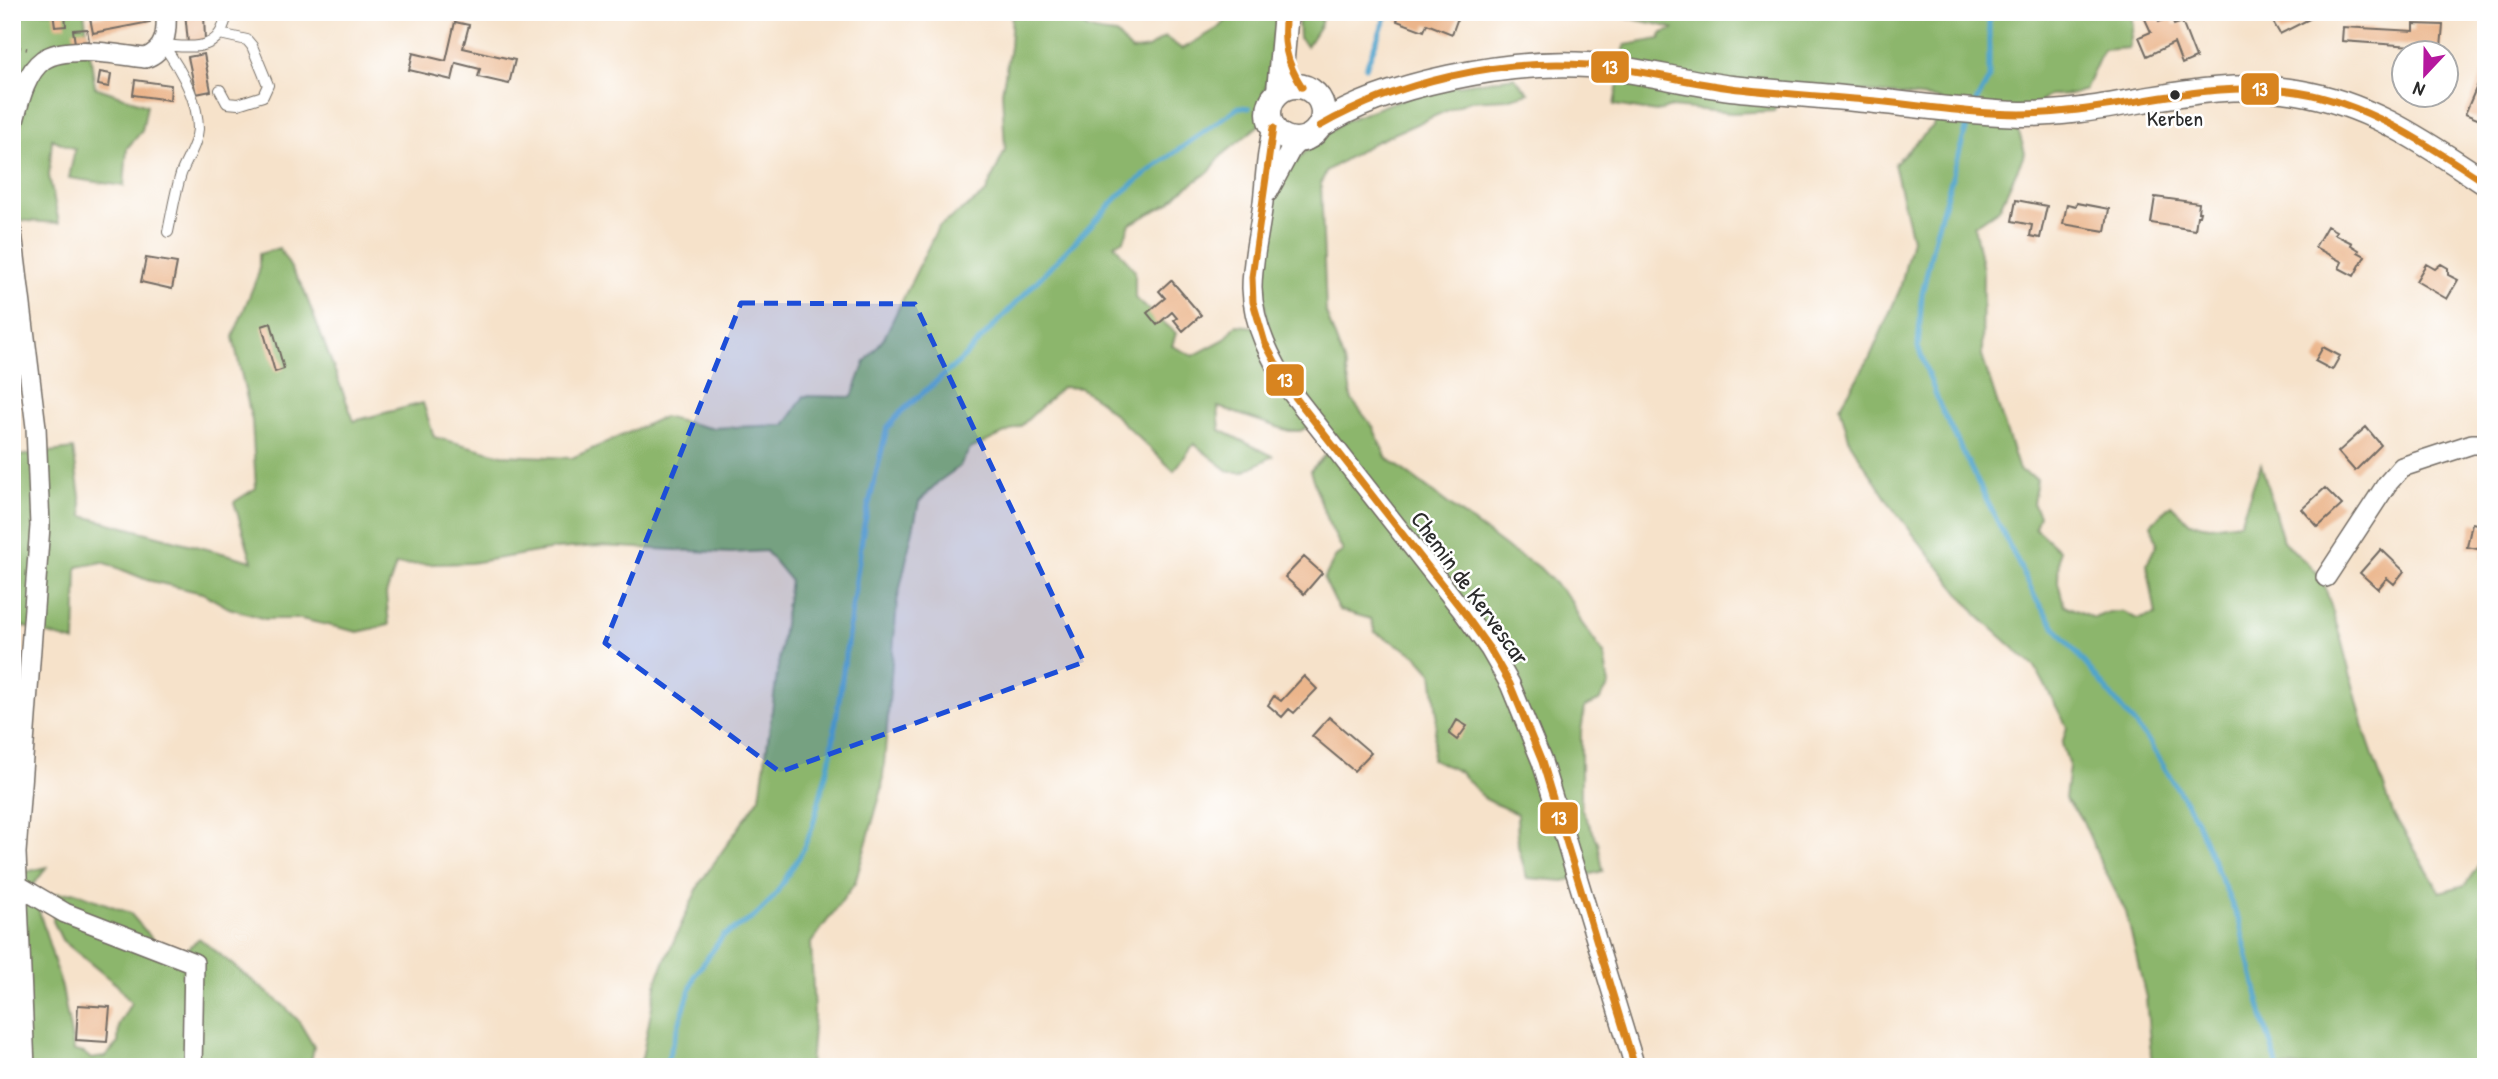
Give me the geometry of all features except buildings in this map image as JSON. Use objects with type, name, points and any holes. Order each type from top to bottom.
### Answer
[{"type":"street","points":[[12,128],[26,86],[43,61],[53,56],[86,52],[145,58],[151,56],[163,45],[166,12]]},
{"type":"street","points":[[1286,12],[1283,53],[1300,93],[1323,114],[1311,132]]},
{"type":"street","points":[[1354,105],[1300,93],[1270,108],[1273,128],[1287,137],[1311,132],[1354,105],[1466,75],[1540,65],[1588,65],[1731,88],[2010,113],[2091,109],[2170,94],[2252,87],[2301,92],[2383,118],[2422,140],[2486,183]]},
{"type":"street","name":"Chemin de Kervescar","points":[[1273,128],[1265,166],[1252,286],[1259,327],[1266,346],[1292,393],[1462,610],[1490,649],[1510,684],[1542,762],[1635,1067]]},
{"type":"street","name":"Chemin de Kervescar","points":[[1263,203],[1291,149],[1311,132]]},
{"type":"street","points":[[12,232],[36,427],[40,526],[18,821],[17,885],[25,1067]]},
{"type":"street","points":[[2326,577],[2387,484],[2402,467],[2472,444],[2486,444]]},
{"type":"street","points":[[17,885],[65,914],[194,963],[192,1067]]},
{"type":"lane","points":[[163,45],[195,47],[208,44],[220,34],[229,12]]},
{"type":"lane","points":[[220,34],[247,40],[268,85],[263,96],[232,104],[227,103],[220,90]]},
{"type":"lane","points":[[163,45],[177,64],[196,113],[198,130],[182,174],[168,232]]},
{"type":"highlighted area","points":[[741,303],[915,304],[1084,662],[780,772],[605,643]]},
{"type":"green space","points":[[12,12],[84,12],[95,87],[147,105],[142,131],[127,148],[124,186],[69,178],[75,149],[52,139],[49,176],[59,223],[12,220]]},
{"type":"green space","points":[[1012,12],[1072,12],[1086,27],[1116,34],[1132,51],[1148,48],[1165,37],[1182,49],[1220,27],[1233,12],[1322,12],[1321,24],[1307,46],[1299,38],[1298,17],[1284,21],[1262,100],[1264,121],[1220,157],[1210,171],[1179,193],[1170,203],[1130,224],[1124,240],[1114,244],[1135,271],[1135,298],[1176,333],[1172,346],[1193,356],[1225,339],[1236,325],[1268,328],[1260,268],[1267,204],[1280,178],[1307,150],[1342,122],[1422,91],[1514,77],[1529,93],[1507,99],[1469,101],[1373,143],[1326,171],[1321,184],[1326,313],[1346,367],[1352,400],[1373,427],[1386,457],[1508,549],[1539,567],[1570,599],[1581,622],[1604,654],[1609,685],[1599,701],[1585,707],[1581,731],[1581,808],[1598,842],[1603,871],[1564,881],[1527,878],[1518,846],[1517,814],[1485,799],[1460,772],[1432,759],[1437,714],[1432,673],[1416,655],[1375,632],[1371,619],[1339,610],[1324,579],[1336,556],[1343,551],[1327,520],[1310,471],[1338,441],[1321,420],[1300,431],[1289,431],[1218,407],[1220,430],[1273,456],[1243,472],[1230,472],[1194,444],[1174,471],[1100,401],[1080,388],[1062,387],[1021,426],[970,449],[959,467],[938,482],[919,502],[897,602],[882,789],[855,883],[811,943],[814,1014],[810,1067],[637,1067],[642,1058],[658,976],[700,883],[760,797],[790,580],[766,551],[731,553],[601,546],[555,549],[471,563],[396,565],[386,594],[389,625],[358,632],[301,619],[265,619],[229,608],[202,593],[147,580],[103,562],[77,567],[75,642],[15,624],[12,617],[12,506],[18,502],[18,456],[73,449],[83,516],[252,561],[234,502],[256,488],[252,421],[233,337],[259,272],[259,254],[279,248],[303,288],[354,421],[423,403],[434,437],[502,455],[572,458],[663,417],[710,428],[785,425],[804,396],[852,397],[865,362],[884,338],[938,227],[985,194],[1005,150],[1002,92],[1010,47]]},
{"type":"green space","points":[[1624,12],[2130,12],[2133,25],[2129,48],[2103,50],[2085,90],[2074,94],[2049,95],[2016,122],[2025,153],[1999,209],[1974,226],[1983,270],[1982,356],[2019,470],[2037,479],[2033,503],[2039,515],[2035,528],[2059,550],[2058,582],[2064,605],[2094,618],[2109,612],[2124,612],[2137,619],[2156,615],[2147,564],[2157,543],[2151,524],[2171,505],[2190,523],[2210,526],[2240,522],[2261,464],[2283,541],[2322,577],[2366,735],[2393,813],[2440,892],[2465,885],[2486,854],[2486,1067],[2152,1067],[2146,998],[2126,912],[2082,819],[2065,799],[2069,766],[2062,744],[2067,727],[2036,668],[1977,615],[1891,506],[1850,442],[1840,407],[1870,357],[1900,289],[1912,239],[1894,164],[1933,126],[1940,99],[1786,84],[1774,111],[1732,113],[1671,107],[1656,112],[1614,105],[1625,45],[1660,39],[1661,34],[1673,29],[1625,16]]},
{"type":"green space","points":[[47,867],[32,887],[62,988],[74,1051],[84,1053],[91,1059],[105,1057],[118,1043],[119,1024],[131,1003],[117,985],[62,940],[53,921],[55,894],[75,892],[130,913],[155,942],[180,957],[199,938],[298,1020],[314,1047],[310,1067],[12,1067],[12,875]]},
{"type":"waterway","points":[[1366,67],[1388,12]]},
{"type":"waterway","points":[[1975,104],[1989,79],[1989,12]]},
{"type":"waterway","points":[[665,1067],[695,975],[723,936],[753,918],[773,898],[801,854],[812,828],[831,755],[864,525],[887,428],[902,411],[960,361],[1121,194],[1239,107],[1249,108]]},
{"type":"waterway","points":[[1969,119],[1936,232],[1922,294],[1918,347],[1940,406],[2037,601],[2149,742],[2194,816],[2239,921],[2278,1067]]},
{"type":"transit line","name":"13","points":[[1286,12],[1286,51],[1302,87]]},
{"type":"transit line","name":"13","points":[[1320,126],[1350,110],[1416,85],[1484,70],[1554,64],[1606,67],[1749,90],[2002,114],[2089,109],[2193,93],[2262,89],[2323,97],[2372,115],[2419,140],[2486,183]]},
{"type":"transit line","name":"13","points":[[1273,128],[1252,277],[1253,302],[1265,343],[1292,393],[1462,610],[1490,649],[1510,684],[1542,762],[1635,1067]]},
{"type":"place","name":"Kerben","points":[[2175,95]]}]
